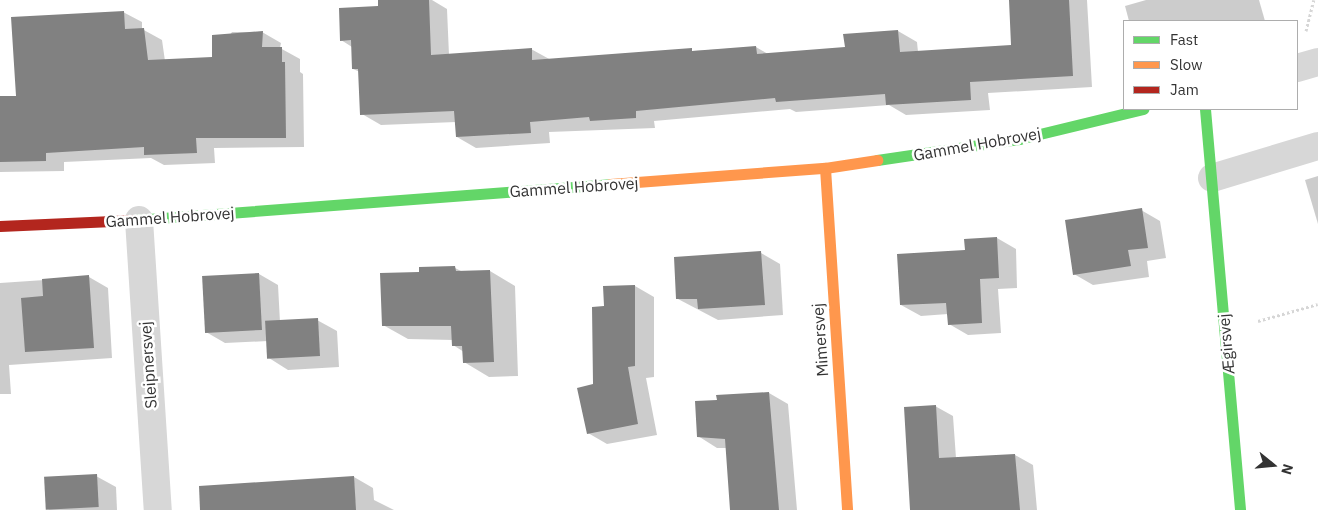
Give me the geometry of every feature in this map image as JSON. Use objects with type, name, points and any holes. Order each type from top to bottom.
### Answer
[{"type":"street","points":[[1298,68],[1318,62]]},
{"type":"street","name":"Gammel Hobrovej","points":[[0,226],[139,220],[825,168],[1019,139],[1139,110]]},
{"type":"street","name":"Ægirsvej","points":[[1205,110],[1240,510]]},
{"type":"street","points":[[1212,178],[1318,146]]},
{"type":"street","name":"Mimersvej","points":[[825,168],[847,510]]},
{"type":"street","name":"Sleipnersvej","points":[[139,220],[158,510]]},
{"type":"path","points":[[1225,331],[1318,304]]},
{"type":"building","points":[[378,0],[429,0],[431,55],[532,48],[532,60],[692,48],[692,51],[756,46],[757,54],[845,47],[843,34],[898,30],[900,52],[1011,45],[1009,0],[1069,0],[1073,76],[970,82],[971,100],[886,105],[885,94],[776,102],[775,98],[636,111],[636,118],[590,121],[589,117],[530,122],[531,133],[456,137],[454,111],[360,115],[358,69],[352,69],[351,40],[340,41],[339,8],[378,6]]},
{"type":"building","points":[[124,11],[125,29],[144,28],[148,60],[212,57],[212,35],[263,31],[262,47],[282,47],[282,62],[285,62],[286,138],[196,138],[197,153],[144,155],[144,147],[46,153],[46,161],[0,162],[0,96],[16,96],[11,17]]},
{"type":"building","points":[[1142,208],[1148,248],[1128,250],[1131,266],[1073,275],[1065,220]]},
{"type":"building","points":[[997,237],[999,278],[980,279],[982,323],[948,325],[946,303],[900,305],[897,254],[965,250],[964,239]]},
{"type":"building","points":[[761,251],[765,305],[698,309],[697,299],[676,299],[674,257]]},
{"type":"building","points":[[455,266],[456,271],[490,270],[494,362],[463,363],[462,346],[452,346],[451,326],[382,326],[380,273],[419,272],[419,267]]},
{"type":"building","points":[[259,273],[262,330],[205,333],[202,276]]},
{"type":"building","points":[[89,275],[94,348],[25,352],[21,298],[43,296],[42,279]]},
{"type":"building","points":[[635,285],[635,366],[628,367],[638,424],[587,434],[577,388],[593,384],[592,307],[604,306],[603,286]]},
{"type":"building","points":[[318,318],[320,356],[267,359],[265,321]]},
{"type":"building","points":[[769,392],[779,510],[730,510],[725,439],[697,437],[695,401],[717,400],[716,395]]},
{"type":"building","points":[[936,405],[939,458],[1015,454],[1020,510],[910,510],[904,407]]},
{"type":"building","points":[[97,474],[99,507],[46,510],[44,477]]},
{"type":"building","points":[[354,476],[356,510],[200,510],[199,486]]},
{"type":"traffic: fast","points":[[877,160],[1019,139],[1139,110]]},
{"type":"traffic: fast","points":[[1205,110],[1240,510]]},
{"type":"traffic: fast","points":[[135,220],[610,184]]},
{"type":"traffic: slow","points":[[610,184],[825,168],[877,160]]},
{"type":"traffic: slow","points":[[825,168],[847,510]]},
{"type":"traffic: jam","points":[[0,226],[135,220]]}]
